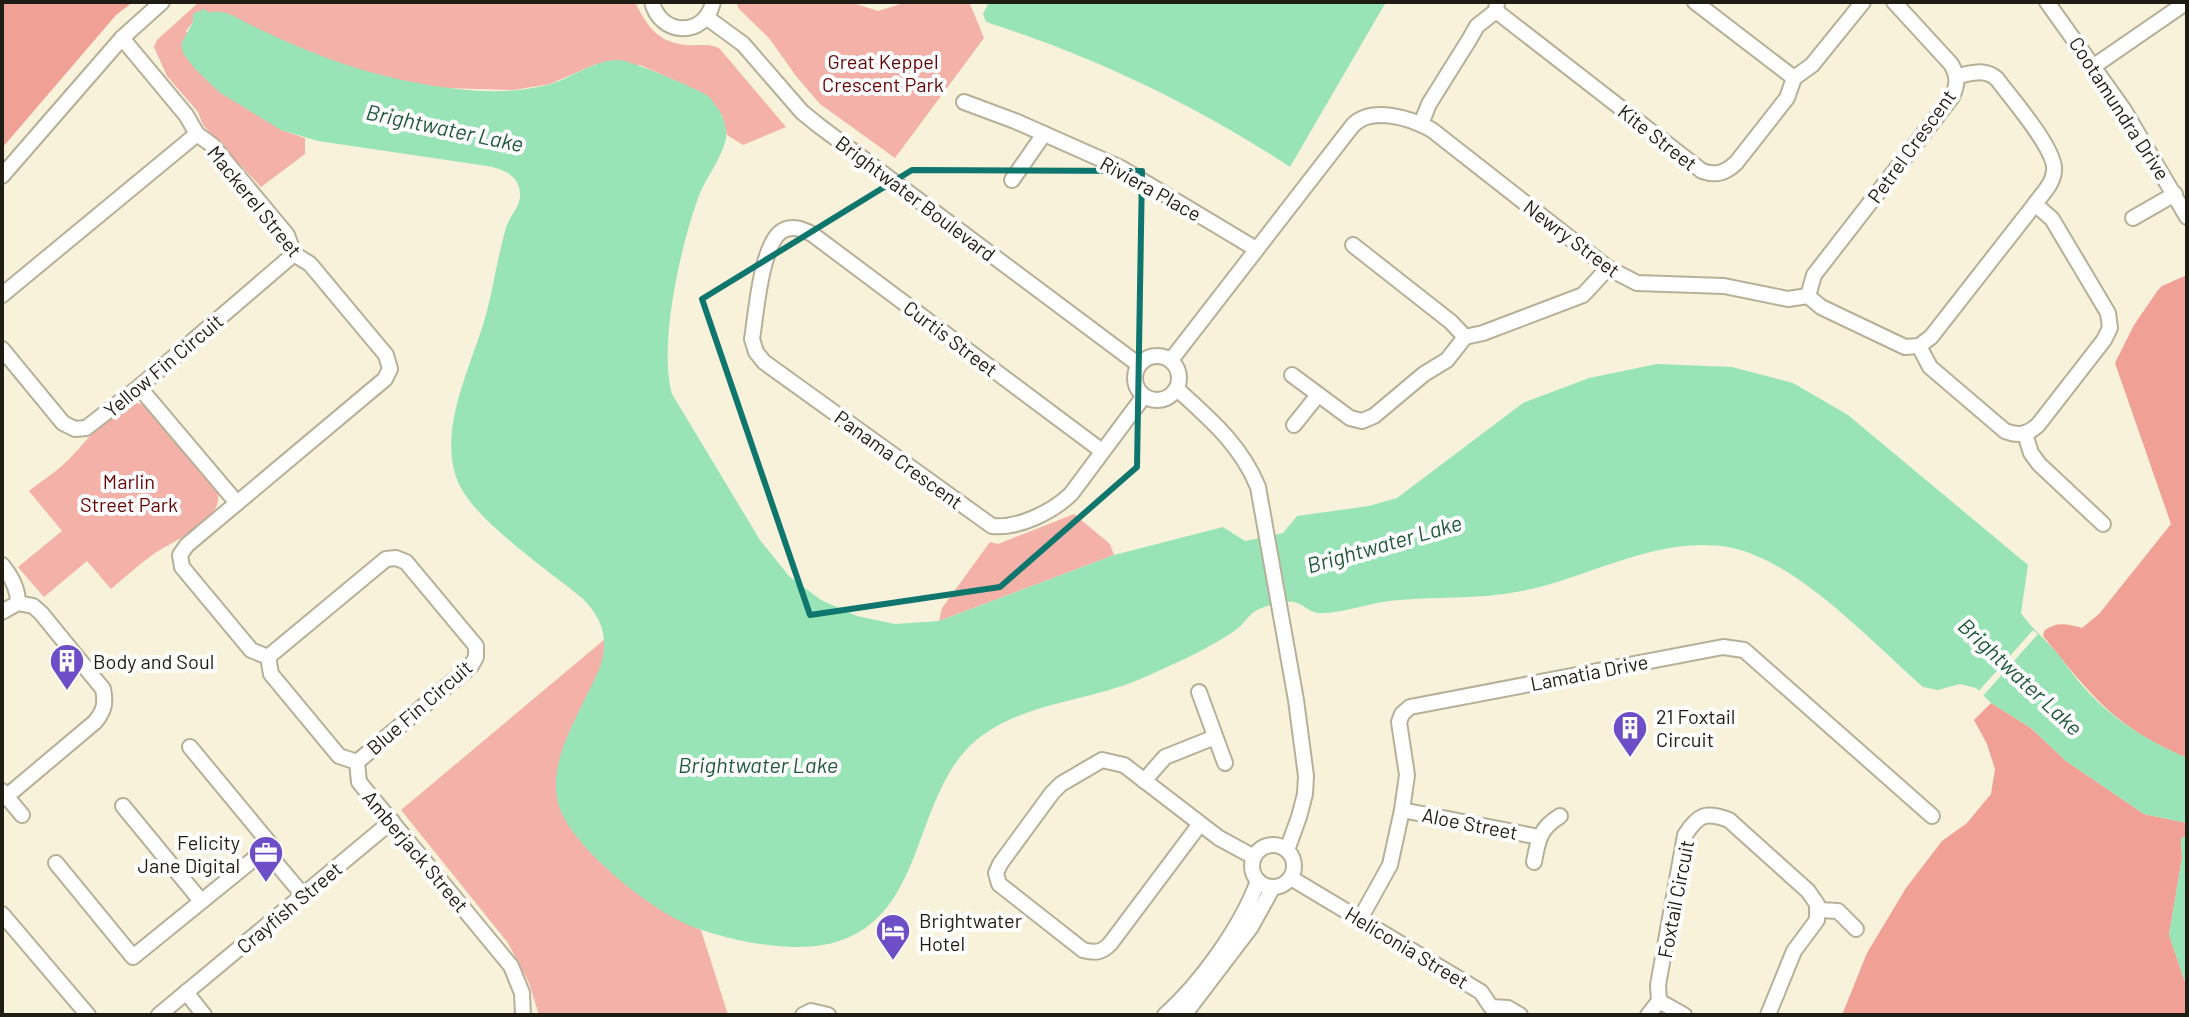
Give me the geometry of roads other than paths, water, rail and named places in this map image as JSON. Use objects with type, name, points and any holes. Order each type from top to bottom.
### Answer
[{"type":"street","points":[[2,176],[122,38],[162,2]]},
{"type":"street","points":[[651,3],[662,22],[680,29],[699,24],[713,2]]},
{"type":"street","points":[[1695,2],[1794,78]]},
{"type":"street","name":"Kite Street","points":[[1497,6],[1702,171],[1713,175],[1736,163],[1787,98],[1794,78],[1812,65],[1863,2]]},
{"type":"street","name":"Petrel Crescent","points":[[1808,296],[1819,268],[1952,97],[1958,76],[1951,64],[1894,2]]},
{"type":"street","name":"Cootamundra Drive","points":[[2047,2],[2094,66],[2187,217]]},
{"type":"street","points":[[2094,66],[2187,2]]},
{"type":"street","points":[[1421,124],[1429,104],[1477,26],[1497,6]]},
{"type":"street","name":"Brightwater Boulevard","points":[[706,17],[743,44],[802,112],[818,125],[1139,365]]},
{"type":"street","name":"Mackerel Street","points":[[122,38],[186,115],[197,134],[212,145],[287,235],[294,254],[310,264],[386,355],[390,369],[385,379],[187,545],[180,555],[182,567],[251,650],[268,657]]},
{"type":"street","points":[[1808,296],[1821,307],[1905,347],[1919,346],[1931,337],[2051,182],[2054,170],[2051,153],[1991,73],[1983,71],[1958,76]]},
{"type":"street","name":"Riviera Place","points":[[964,102],[1121,168],[1256,249]]},
{"type":"street","name":"Newry Street","points":[[1171,360],[1359,118],[1377,114],[1421,124],[1608,268],[1637,283],[1724,286],[1788,299],[1808,296]]},
{"type":"street","points":[[2,295],[197,134]]},
{"type":"street","points":[[1012,180],[1044,134]]},
{"type":"street","points":[[2133,218],[2175,194]]},
{"type":"street","points":[[1919,346],[1930,367],[2005,431],[2014,435],[2025,434],[2038,425],[2110,328],[2108,313],[2052,219],[2035,204]]},
{"type":"street","name":"Panama Crescent","points":[[799,228],[782,231],[768,248],[752,339],[756,352],[764,362],[992,526],[1007,528],[1059,505],[1071,494],[1144,396]]},
{"type":"street","name":"Curtis Street","points":[[799,228],[812,234],[1102,451]]},
{"type":"street","points":[[1353,245],[1451,322],[1465,337]]},
{"type":"street","name":"Yellow Fin Circuit","points":[[2,349],[63,423],[75,429],[86,428],[139,387],[294,254]]},
{"type":"street","points":[[1292,375],[1350,418],[1362,421],[1374,416],[1424,374],[1447,360],[1465,337],[1583,295],[1608,268]]},
{"type":"street","points":[[1154,356],[1171,360],[1179,371],[1177,389],[1159,401],[1144,396],[1136,386],[1139,365],[1154,356]]},
{"type":"street","points":[[139,387],[237,503]]},
{"type":"street","points":[[1177,389],[1210,419],[1240,453],[1258,487],[1306,776],[1305,794],[1287,850]]},
{"type":"street","points":[[1294,425],[1318,395]]},
{"type":"street","points":[[2025,434],[2031,453],[2039,464],[2103,524]]},
{"type":"street","name":"Blue Fin Circuit","points":[[268,657],[386,559],[396,558],[406,562],[476,646],[476,657],[471,666],[357,762]]},
{"type":"street","points":[[2,565],[15,584],[18,603]]},
{"type":"street","points":[[2,612],[18,603],[33,606],[103,689],[106,703],[103,713],[95,722],[4,793],[22,815]]},
{"type":"street","name":"Lamatia Drive","points":[[1360,919],[1390,865],[1407,775],[1399,722],[1410,707],[1733,646],[1744,650],[1932,816]]},
{"type":"street","points":[[268,657],[271,674],[339,756],[357,762]]},
{"type":"street","points":[[1199,692],[1225,763]]},
{"type":"street","points":[[1144,781],[1165,757],[1215,737]]},
{"type":"street","points":[[56,863],[133,957],[271,845],[190,747]]},
{"type":"street","points":[[1200,824],[1110,944],[1094,953],[1083,950],[999,884],[996,873],[1061,784],[1102,760],[1124,765],[1200,824],[1254,857]]},
{"type":"street","name":"Amberjack Street","points":[[357,762],[359,782],[511,966],[522,993],[523,1015]]},
{"type":"street","points":[[123,806],[201,901]]},
{"type":"street","name":"Aloe Street","points":[[1402,810],[1539,837]]},
{"type":"street","name":"Foxtail Circuit","points":[[1659,1001],[1658,985],[1685,835],[1693,823],[1703,816],[1715,814],[1729,820],[1813,897],[1819,910],[1838,911],[1856,929]]},
{"type":"street","points":[[1534,862],[1539,837],[1547,824],[1560,816]]},
{"type":"street","name":"Crayfish Street","points":[[159,1015],[392,821]]},
{"type":"street","points":[[1269,845],[1287,850],[1295,867],[1291,878],[1282,886],[1273,887],[1258,881],[1252,870],[1254,857],[1269,845]]},
{"type":"street","points":[[265,850],[303,895]]},
{"type":"street","name":"Heliconia Street","points":[[1291,878],[1481,992],[1489,1011],[1508,1008],[1520,1015]]},
{"type":"street","points":[[1165,1015],[1191,988],[1242,918],[1258,881]]},
{"type":"street","points":[[1184,1015],[1251,927],[1273,887]]},
{"type":"street","points":[[1768,1015],[1794,951],[1814,927],[1819,910]]},
{"type":"street","points":[[2,914],[88,1015]]},
{"type":"street","points":[[186,992],[204,1015]]},
{"type":"street","points":[[1648,1015],[1659,1001],[1684,1015]]},
{"type":"street","points":[[803,1015],[811,1011],[828,1015]]},
{"type":"water","points":[[989,2],[1386,2],[1290,167],[1218,123],[1143,84],[1065,50],[986,22],[983,14]]},
{"type":"water","name":"Brightwater Lake","points":[[204,9],[209,13],[231,15],[334,60],[396,79],[434,86],[484,91],[535,88],[601,63],[619,60],[664,75],[708,96],[722,117],[726,139],[700,193],[679,265],[668,349],[672,394],[760,540],[789,576],[821,600],[857,616],[895,624],[939,621],[1114,555],[1223,527],[1245,541],[1283,533],[1297,516],[1369,506],[1397,498],[1523,403],[1589,378],[1657,364],[1732,367],[1793,383],[1848,415],[2028,565],[2021,613],[2025,619],[2081,684],[2116,718],[2157,744],[2187,758],[2187,823],[2144,814],[2066,761],[2031,728],[1991,703],[1976,688],[1960,684],[1938,690],[1923,687],[1829,602],[1775,565],[1748,552],[1721,546],[1695,545],[1645,553],[1547,585],[1506,594],[1389,601],[1327,613],[1315,612],[1294,602],[1255,611],[1222,639],[1162,670],[1118,687],[1017,716],[980,737],[958,760],[941,788],[904,879],[888,906],[866,928],[836,942],[785,947],[728,938],[696,928],[659,909],[617,878],[580,841],[567,823],[559,806],[557,770],[569,733],[601,664],[604,645],[602,628],[582,598],[513,544],[479,512],[458,482],[452,462],[451,440],[459,396],[487,311],[506,228],[520,200],[517,182],[510,174],[493,167],[318,141],[281,130],[219,92],[183,53],[181,44],[193,22],[193,14]]},
{"type":"water","points":[[2187,834],[2187,988],[2169,935],[2182,858],[2181,839]]},
{"type":"place","name":"Body and Soul","points":[[67,692]]},
{"type":"place","name":"21 Foxtail Circuit","points":[[1630,759]]},
{"type":"place","name":"Felicity Jane Digital","points":[[266,884]]},
{"type":"place","name":"Brightwater Hotel","points":[[893,962]]},
{"type":"park label","name":"Great Keppel Crescent Park","points":[[883,72]]},
{"type":"park label","name":"Marlin Street Park","points":[[129,492]]}]
